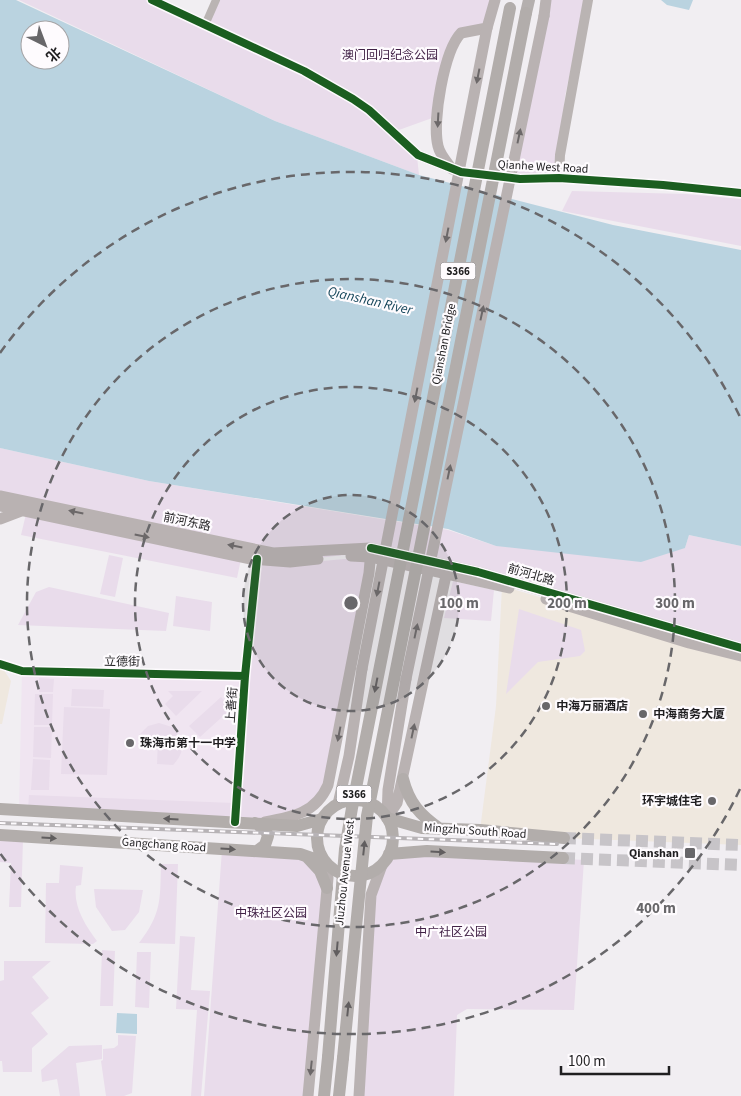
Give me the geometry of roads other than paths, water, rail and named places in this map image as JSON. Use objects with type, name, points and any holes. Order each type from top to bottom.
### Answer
[{"type":"main road","points":[[0,809],[296,826],[322,819],[338,804],[346,774],[362,668],[495,0]]},
{"type":"main road","points":[[359,1096],[371,895],[392,836],[387,818],[388,790],[406,679],[546,0]]},
{"type":"main road","name":"Qianshan Bridge","points":[[406,534],[511,4]]},
{"type":"main road","name":"Qianshan Bridge","points":[[423,540],[528,6]]},
{"type":"main road","points":[[452,169],[438,148],[437,139],[438,110],[450,52],[461,33],[488,28]]},
{"type":"main road","name":"前河东路","points":[[0,496],[273,553],[370,552]]},
{"type":"main road","name":"前河东路","points":[[0,506],[257,559],[290,562],[370,552]]},
{"type":"main road","points":[[0,519],[26,511]]},
{"type":"main road","name":"Jiuzhou Avenue West","points":[[324,1096],[345,849],[406,534]]},
{"type":"main road","name":"Jiuzhou Avenue West","points":[[339,1096],[367,816],[423,540]]},
{"type":"main road","points":[[255,823],[302,813],[318,803],[328,785],[370,573],[370,552]]},
{"type":"main road","name":"前河北路","points":[[370,552],[504,579],[741,648]]},
{"type":"main road","points":[[387,818],[397,803],[447,569]]},
{"type":"main road","name":"前河北路","points":[[447,569],[689,643],[741,656]]},
{"type":"main road","points":[[402,779],[411,803],[420,815],[440,829]]},
{"type":"main road","points":[[338,804],[354,801],[371,804],[387,818]]},
{"type":"main road","name":"Mingzhu South Road","points":[[387,818],[422,828],[564,838]]},
{"type":"main road","points":[[322,819],[317,841],[326,863],[335,871],[347,875],[360,876],[372,872],[385,860]]},
{"type":"main road","points":[[255,823],[265,829],[268,836],[265,845],[257,851]]},
{"type":"main road","name":"Gangchang Road","points":[[0,834],[300,854],[326,863]]},
{"type":"main road","name":"Mingzhu South Road","points":[[385,860],[427,851],[563,858]]},
{"type":"main road","points":[[300,854],[315,864],[327,888]]},
{"type":"main road","points":[[308,1096],[327,888],[326,863]]},
{"type":"street","name":"Qianhe West Road","points":[[152,0],[304,71],[369,110],[418,155],[452,169],[520,179],[559,178],[663,185],[741,193]]},
{"type":"street","points":[[205,25],[216,0]]},
{"type":"street","points":[[559,178],[560,155],[588,0]]},
{"type":"street","name":"上善街","points":[[236,822],[245,676],[257,559]]},
{"type":"street","name":"立德街","points":[[0,664],[22,671],[245,676]]},
{"type":"water","name":"Qianshan River","points":[[0,0],[16,0],[59,20],[20,20],[20,70],[70,70],[70,25],[275,121],[419,175],[613,225],[741,250],[741,546],[689,535],[685,548],[641,562],[496,546],[448,529],[149,481],[0,448]]},
{"type":"water","points":[[661,0],[693,0],[689,10],[667,5]]},
{"type":"water","points":[[117,1013],[137,1014],[137,1034],[116,1033]]},
{"type":"tunnel","points":[[564,838],[741,845]]},
{"type":"tunnel","points":[[563,858],[741,865]]},
{"type":"railway","points":[[0,823],[557,844]]},
{"type":"place","name":"中海万丽酒店","points":[[546,706]]},
{"type":"place","name":"中海商务大厦","points":[[643,714]]},
{"type":"place","name":"珠海市第十一中学","points":[[130,743]]},
{"type":"place","name":"环宇城住宅","points":[[712,801]]},
{"type":"place","name":"Qianshan","points":[[690,853]]},
{"type":"park label","name":"澳门回归纪念公园","points":[[390,55]]},
{"type":"park label","name":"中珠社区公园","points":[[271,913]]},
{"type":"park label","name":"中广社区公园","points":[[451,932]]}]
